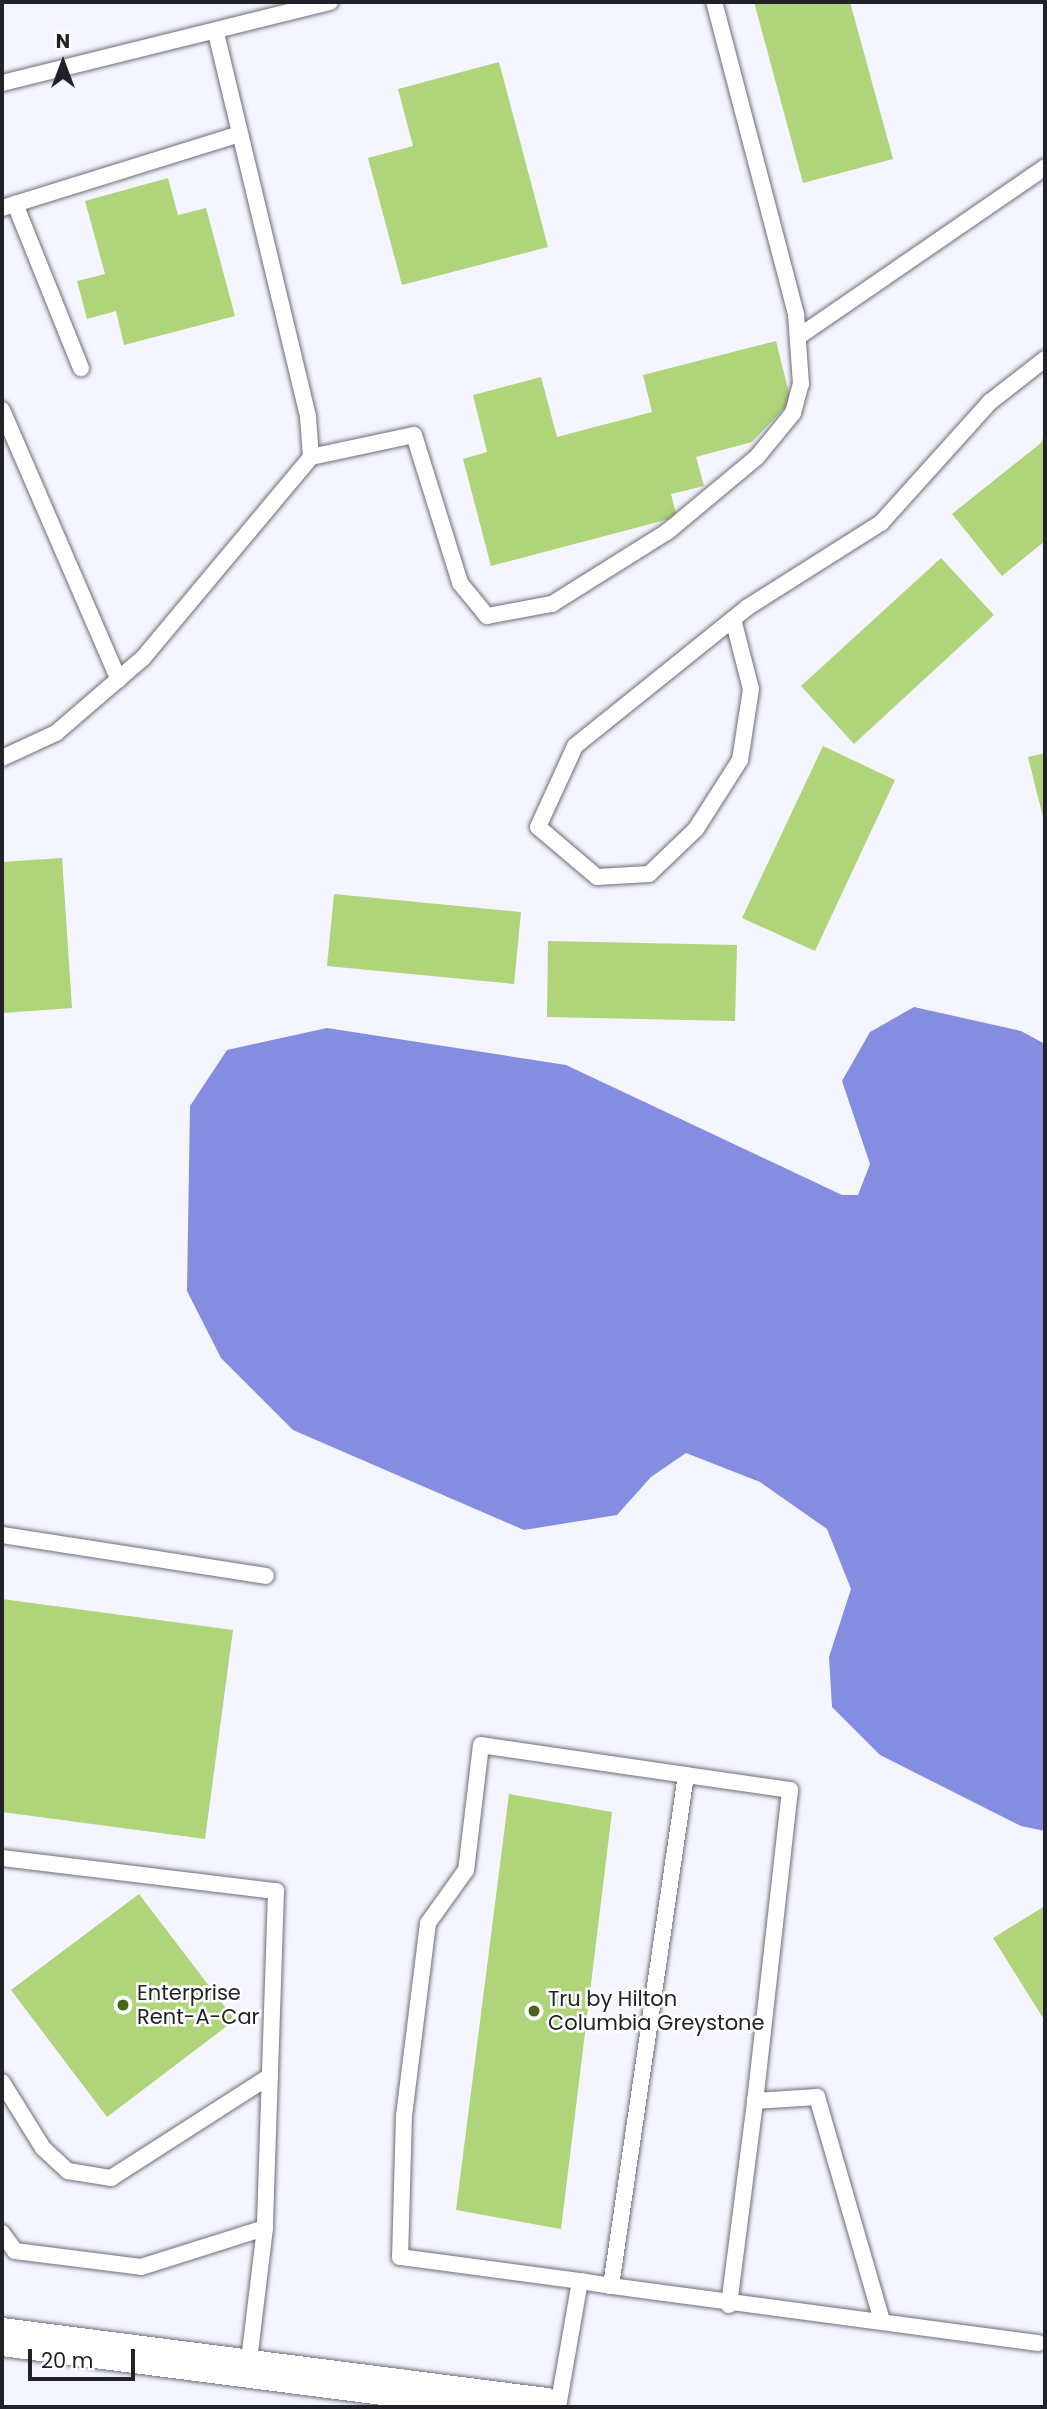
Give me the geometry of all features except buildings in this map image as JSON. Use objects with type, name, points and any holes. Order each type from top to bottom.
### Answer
[{"type":"street","points":[[2,2337],[546,2407]]},
{"type":"lane","points":[[2,83],[216,33],[330,2]]},
{"type":"lane","points":[[2,758],[56,733],[120,680],[311,457],[414,435],[460,583],[487,616],[552,604],[667,532],[757,457],[793,413],[801,384],[798,337],[715,2]]},
{"type":"lane","points":[[216,33],[308,417],[311,457]]},
{"type":"lane","points":[[81,368],[8,206],[240,134]]},
{"type":"lane","points":[[798,337],[1045,167]]},
{"type":"lane","points":[[733,619],[751,689],[740,760],[696,829],[649,874],[597,877],[538,827],[575,746],[733,619],[881,523],[990,402],[1045,359]]},
{"type":"lane","points":[[2,410],[120,680]]},
{"type":"lane","points":[[2,1535],[265,1576]]},
{"type":"lane","points":[[729,2305],[790,1790],[481,1745],[466,1870],[428,1923],[404,2115],[400,2257],[580,2281],[729,2305],[882,2321],[1038,2343]]},
{"type":"lane","points":[[611,2286],[686,1775]]},
{"type":"lane","points":[[2,1858],[276,1891],[265,2228],[248,2369]]},
{"type":"lane","points":[[2,2082],[43,2148],[68,2171],[111,2178],[270,2076]]},
{"type":"lane","points":[[755,2101],[817,2097],[882,2321]]},
{"type":"lane","points":[[2,2233],[15,2251],[141,2267],[265,2228]]},
{"type":"lane","points":[[558,2407],[580,2281]]},
{"type":"water","points":[[914,1007],[1021,1031],[1045,1044],[1045,1831],[1021,1826],[880,1755],[832,1707],[829,1657],[851,1589],[827,1529],[760,1482],[686,1453],[651,1477],[617,1515],[524,1530],[293,1430],[221,1358],[187,1291],[190,1106],[227,1050],[327,1028],[566,1065],[842,1195],[858,1195],[870,1164],[842,1081],[870,1032]]},
{"type":"place","name":"Enterprise Rent-A-Car","points":[[123,2005]]},
{"type":"place","name":"Tru by Hilton Columbia Greystone","points":[[534,2011]]}]
